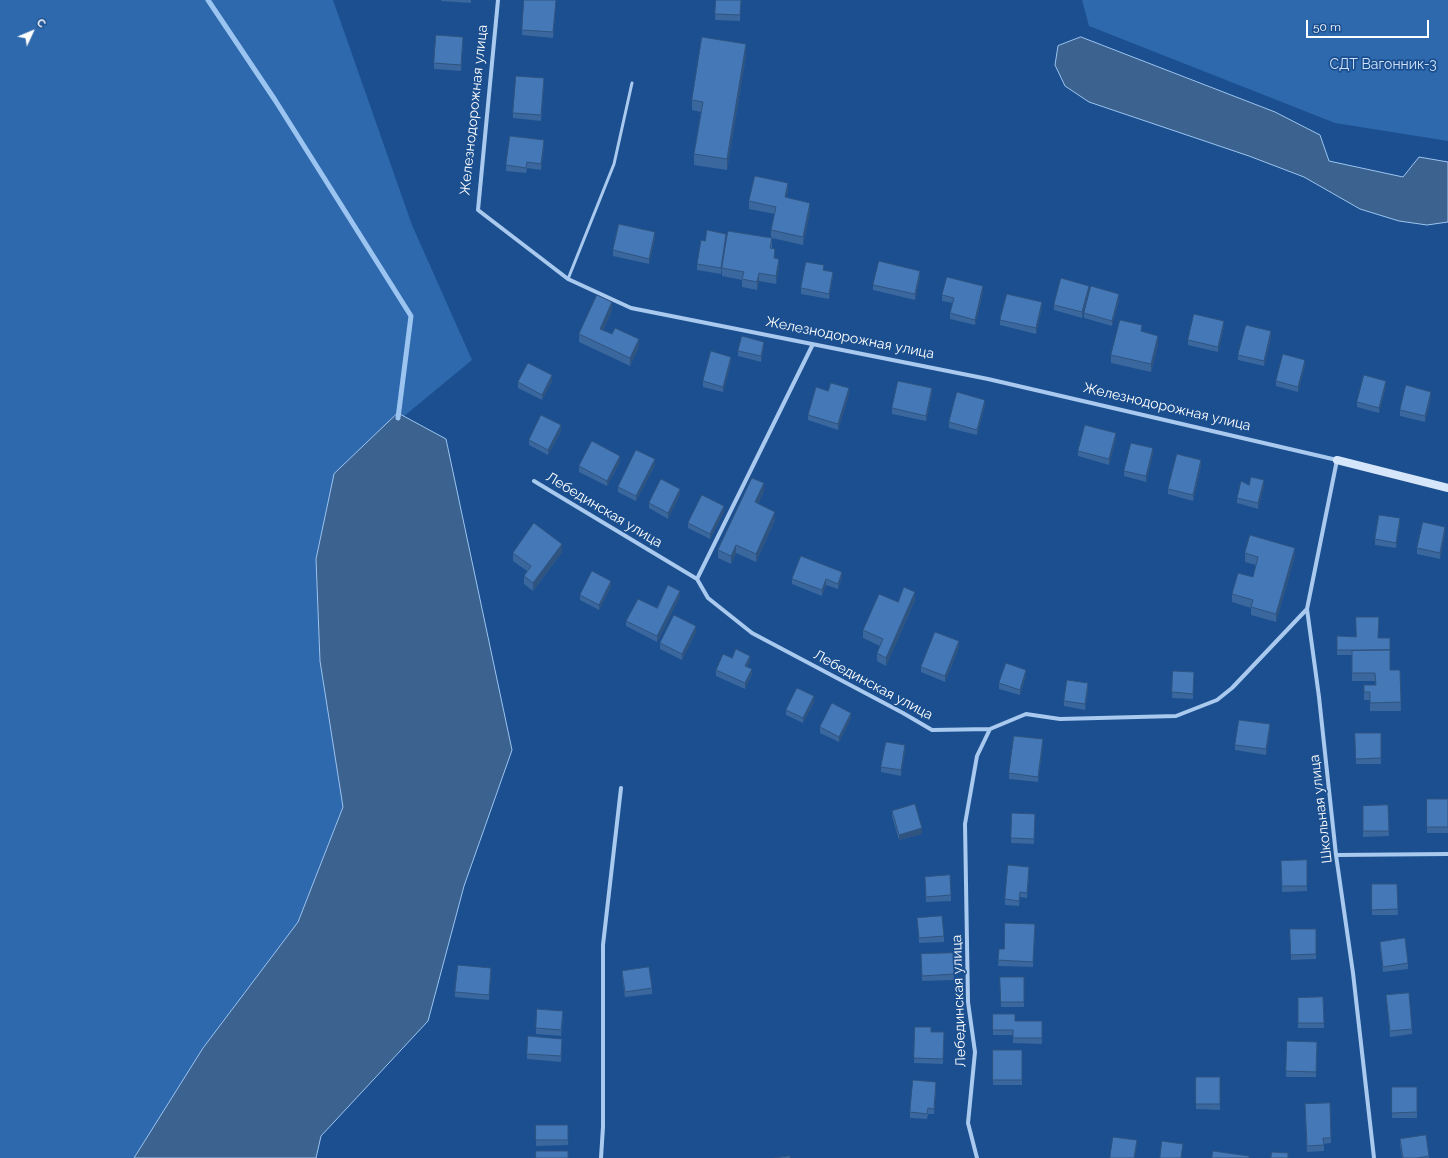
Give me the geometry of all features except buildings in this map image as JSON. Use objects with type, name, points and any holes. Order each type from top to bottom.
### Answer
[{"type":"street","name":"Железнодорожная улица","points":[[498,0],[478,210],[568,279],[631,308],[988,379],[1337,460],[1448,488]]},
{"type":"street","points":[[697,579],[813,344]]},
{"type":"street","name":"Школьная улица","points":[[1337,460],[1307,609],[1319,697],[1336,855],[1353,973],[1374,1158]]},
{"type":"street","name":"Лебединская улица","points":[[534,481],[697,579],[708,598],[752,633],[932,730],[990,729],[977,756],[965,824],[968,1002],[975,1052],[968,1124],[977,1158]]},
{"type":"street","points":[[990,729],[1026,714],[1060,719],[1176,716],[1217,700],[1232,688],[1307,609]]},
{"type":"street","points":[[602,1158],[603,945],[621,788]]},
{"type":"street","points":[[1336,855],[1448,854]]},
{"type":"lane","points":[[568,279],[614,164],[632,83]]},
{"type":"green space","points":[[0,0],[333,0],[412,225],[472,360],[334,474],[316,559],[320,661],[343,806],[298,922],[203,1048],[134,1158],[0,1158]]},
{"type":"green space","name":"СДТ Вагонник-3","points":[[1082,0],[1448,0],[1448,141],[1335,123],[1089,26]]},
{"type":"shaded area","points":[[1081,37],[1275,112],[1320,135],[1329,161],[1403,177],[1419,157],[1448,162],[1448,222],[1427,225],[1399,221],[1360,209],[1304,177],[1249,156],[1089,102],[1065,86],[1055,65],[1058,46]]},
{"type":"shaded area","points":[[398,413],[446,439],[512,750],[464,886],[428,1021],[321,1136],[316,1158],[134,1158],[203,1048],[298,922],[343,807],[320,661],[316,559],[334,474]]},
{"type":"waterway","points":[[208,0],[275,100],[411,316],[398,418]]}]
